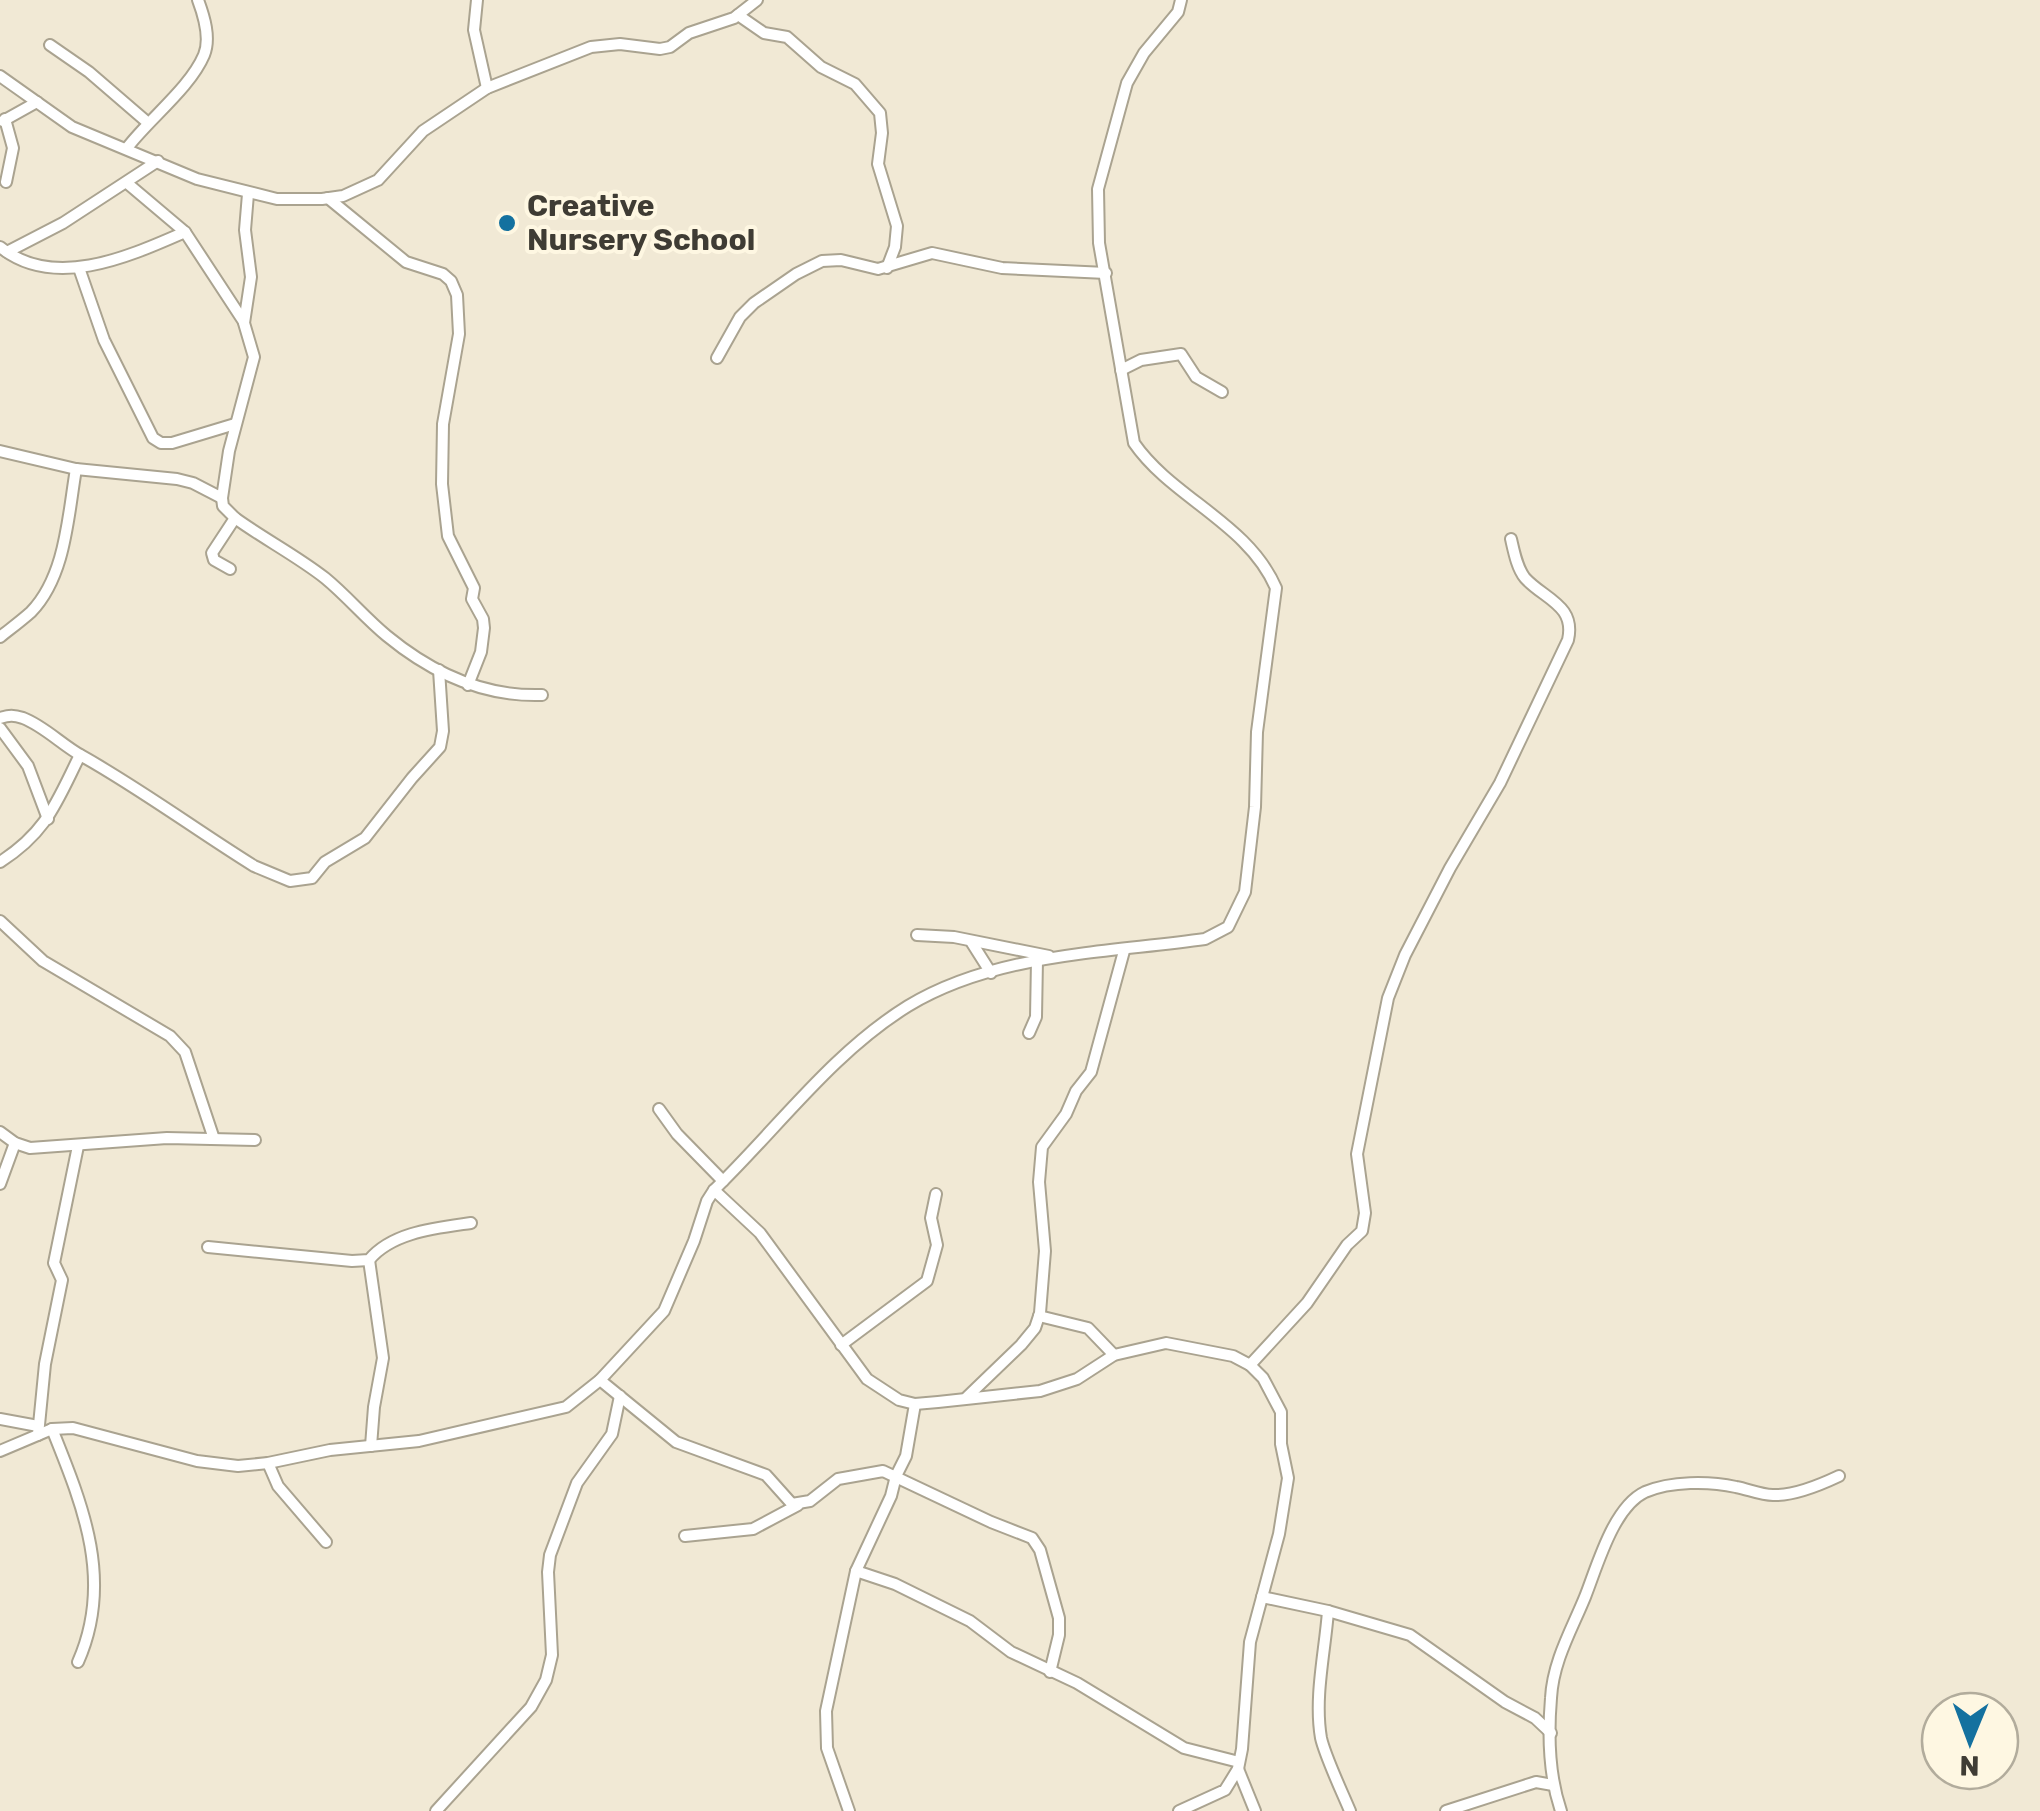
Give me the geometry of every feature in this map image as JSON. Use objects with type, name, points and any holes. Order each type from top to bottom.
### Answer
[{"type":"street","points":[[126,148],[204,56],[206,30],[198,0]]},
{"type":"street","points":[[476,0],[474,30],[487,88]]},
{"type":"street","points":[[0,76],[72,128],[196,179],[278,199],[328,198],[343,196],[378,180],[423,131],[487,88],[574,51],[620,44],[660,49],[689,33],[738,15],[757,0]]},
{"type":"street","points":[[0,1419],[38,1430],[92,1430],[196,1461],[238,1466],[419,1440],[566,1407],[600,1380],[664,1311],[694,1241],[706,1200],[714,1190],[781,1123],[802,1096],[886,1021],[940,989],[991,973],[1055,957],[1205,939],[1217,935],[1235,917],[1245,892],[1249,864],[1257,732],[1277,599],[1272,580],[1250,550],[1134,442],[1096,203],[1110,135],[1135,66],[1168,26],[1181,0]]},
{"type":"street","points":[[738,15],[764,33],[786,37],[821,67],[854,84],[876,105],[882,123],[878,164],[897,226],[896,248],[887,268]]},
{"type":"street","points":[[50,45],[90,72],[146,122]]},
{"type":"street","points":[[6,182],[12,148],[3,122],[38,102]]},
{"type":"street","points":[[4,250],[127,184],[158,161]]},
{"type":"street","points":[[127,184],[185,232],[244,323],[254,356],[235,424],[223,506],[323,577],[385,634],[439,670],[468,685],[496,693],[542,695]]},
{"type":"street","points":[[244,323],[251,277],[245,230],[248,194]]},
{"type":"street","points":[[328,198],[406,262],[451,280],[457,295],[459,334],[443,424],[442,468],[448,536],[474,588],[472,598],[484,619],[481,652],[468,685]]},
{"type":"street","points":[[4,250],[28,263],[79,268],[121,258],[185,232]]},
{"type":"street","points":[[717,358],[740,317],[754,303],[812,264],[841,260],[868,268],[887,268],[932,253],[1002,268],[1106,273]]},
{"type":"street","points":[[79,268],[104,340],[153,438],[161,443],[172,442],[235,424]]},
{"type":"street","points":[[1121,370],[1141,360],[1182,354],[1196,377],[1222,392]]},
{"type":"street","points":[[0,451],[76,469],[177,479],[222,498]]},
{"type":"street","points":[[0,638],[33,610],[53,577],[64,544],[76,469]]},
{"type":"street","points":[[230,569],[214,560],[212,553],[235,518]]},
{"type":"street","points":[[1250,1365],[1307,1302],[1347,1245],[1362,1232],[1364,1212],[1357,1154],[1388,998],[1405,956],[1500,783],[1568,640],[1568,617],[1557,602],[1526,578],[1510,539]]},
{"type":"street","points":[[0,718],[17,716],[29,720],[80,755],[115,773],[189,826],[271,876],[290,882],[312,878],[326,862],[365,838],[440,747],[443,731],[439,670]]},
{"type":"street","points":[[0,728],[28,766],[48,819]]},
{"type":"street","points":[[0,862],[23,847],[48,819],[80,755]]},
{"type":"street","points":[[0,921],[43,961],[170,1036],[185,1052],[214,1139]]},
{"type":"street","points":[[917,935],[932,933],[1055,957]]},
{"type":"street","points":[[972,943],[991,973]]},
{"type":"street","points":[[966,1398],[1021,1345],[1039,1316],[1044,1251],[1039,1182],[1042,1147],[1092,1072],[1124,950]]},
{"type":"street","points":[[1029,1033],[1036,1017],[1038,960]]},
{"type":"street","points":[[659,1109],[724,1181]]},
{"type":"street","points":[[0,1132],[30,1148],[168,1138],[255,1140]]},
{"type":"street","points":[[0,1184],[15,1143]]},
{"type":"street","points":[[38,1430],[45,1364],[62,1280],[54,1263],[78,1146]]},
{"type":"street","points":[[714,1190],[760,1233],[841,1345],[879,1389],[899,1400],[915,1404],[1040,1392],[1077,1379],[1114,1355],[1166,1343],[1233,1356],[1250,1365],[1278,1402],[1288,1478],[1279,1534],[1250,1642],[1247,1716],[1239,1766],[1225,1790],[1179,1811]]},
{"type":"street","points":[[841,1345],[928,1281],[937,1245],[931,1218],[936,1194]]},
{"type":"street","points":[[208,1247],[352,1262],[369,1260],[380,1246],[393,1241],[470,1223]]},
{"type":"street","points":[[369,1260],[382,1358],[371,1446]]},
{"type":"street","points":[[1039,1316],[1086,1327],[1114,1355]]},
{"type":"street","points":[[600,1380],[676,1442],[766,1475],[790,1502],[798,1505]]},
{"type":"street","points":[[436,1811],[531,1707],[546,1680],[552,1655],[550,1555],[572,1492],[612,1434],[620,1396]]},
{"type":"street","points":[[849,1811],[830,1759],[824,1724],[856,1571],[909,1447],[915,1404]]},
{"type":"street","points":[[52,1429],[94,1554],[90,1618],[78,1662]]},
{"type":"street","points":[[0,1451],[38,1430]]},
{"type":"street","points":[[268,1464],[278,1486],[326,1542]]},
{"type":"street","points":[[685,1536],[753,1529],[810,1501],[832,1481],[883,1471],[1036,1542],[1059,1618],[1050,1672]]},
{"type":"street","points":[[1561,1811],[1553,1785],[1554,1681],[1567,1634],[1585,1598],[1596,1563],[1618,1521],[1636,1499],[1645,1492],[1696,1483],[1784,1495],[1839,1476]]},
{"type":"street","points":[[856,1571],[895,1584],[970,1621],[1011,1652],[1077,1683],[1184,1748],[1239,1766]]},
{"type":"street","points":[[1262,1597],[1410,1634],[1505,1702],[1535,1718],[1551,1733]]},
{"type":"street","points":[[1328,1611],[1320,1730],[1350,1811]]},
{"type":"street","points":[[1239,1766],[1255,1811]]},
{"type":"street","points":[[1446,1811],[1536,1782],[1553,1785]]},
{"type":"place","name":"Creative Nursery School","points":[[507,223]]}]
